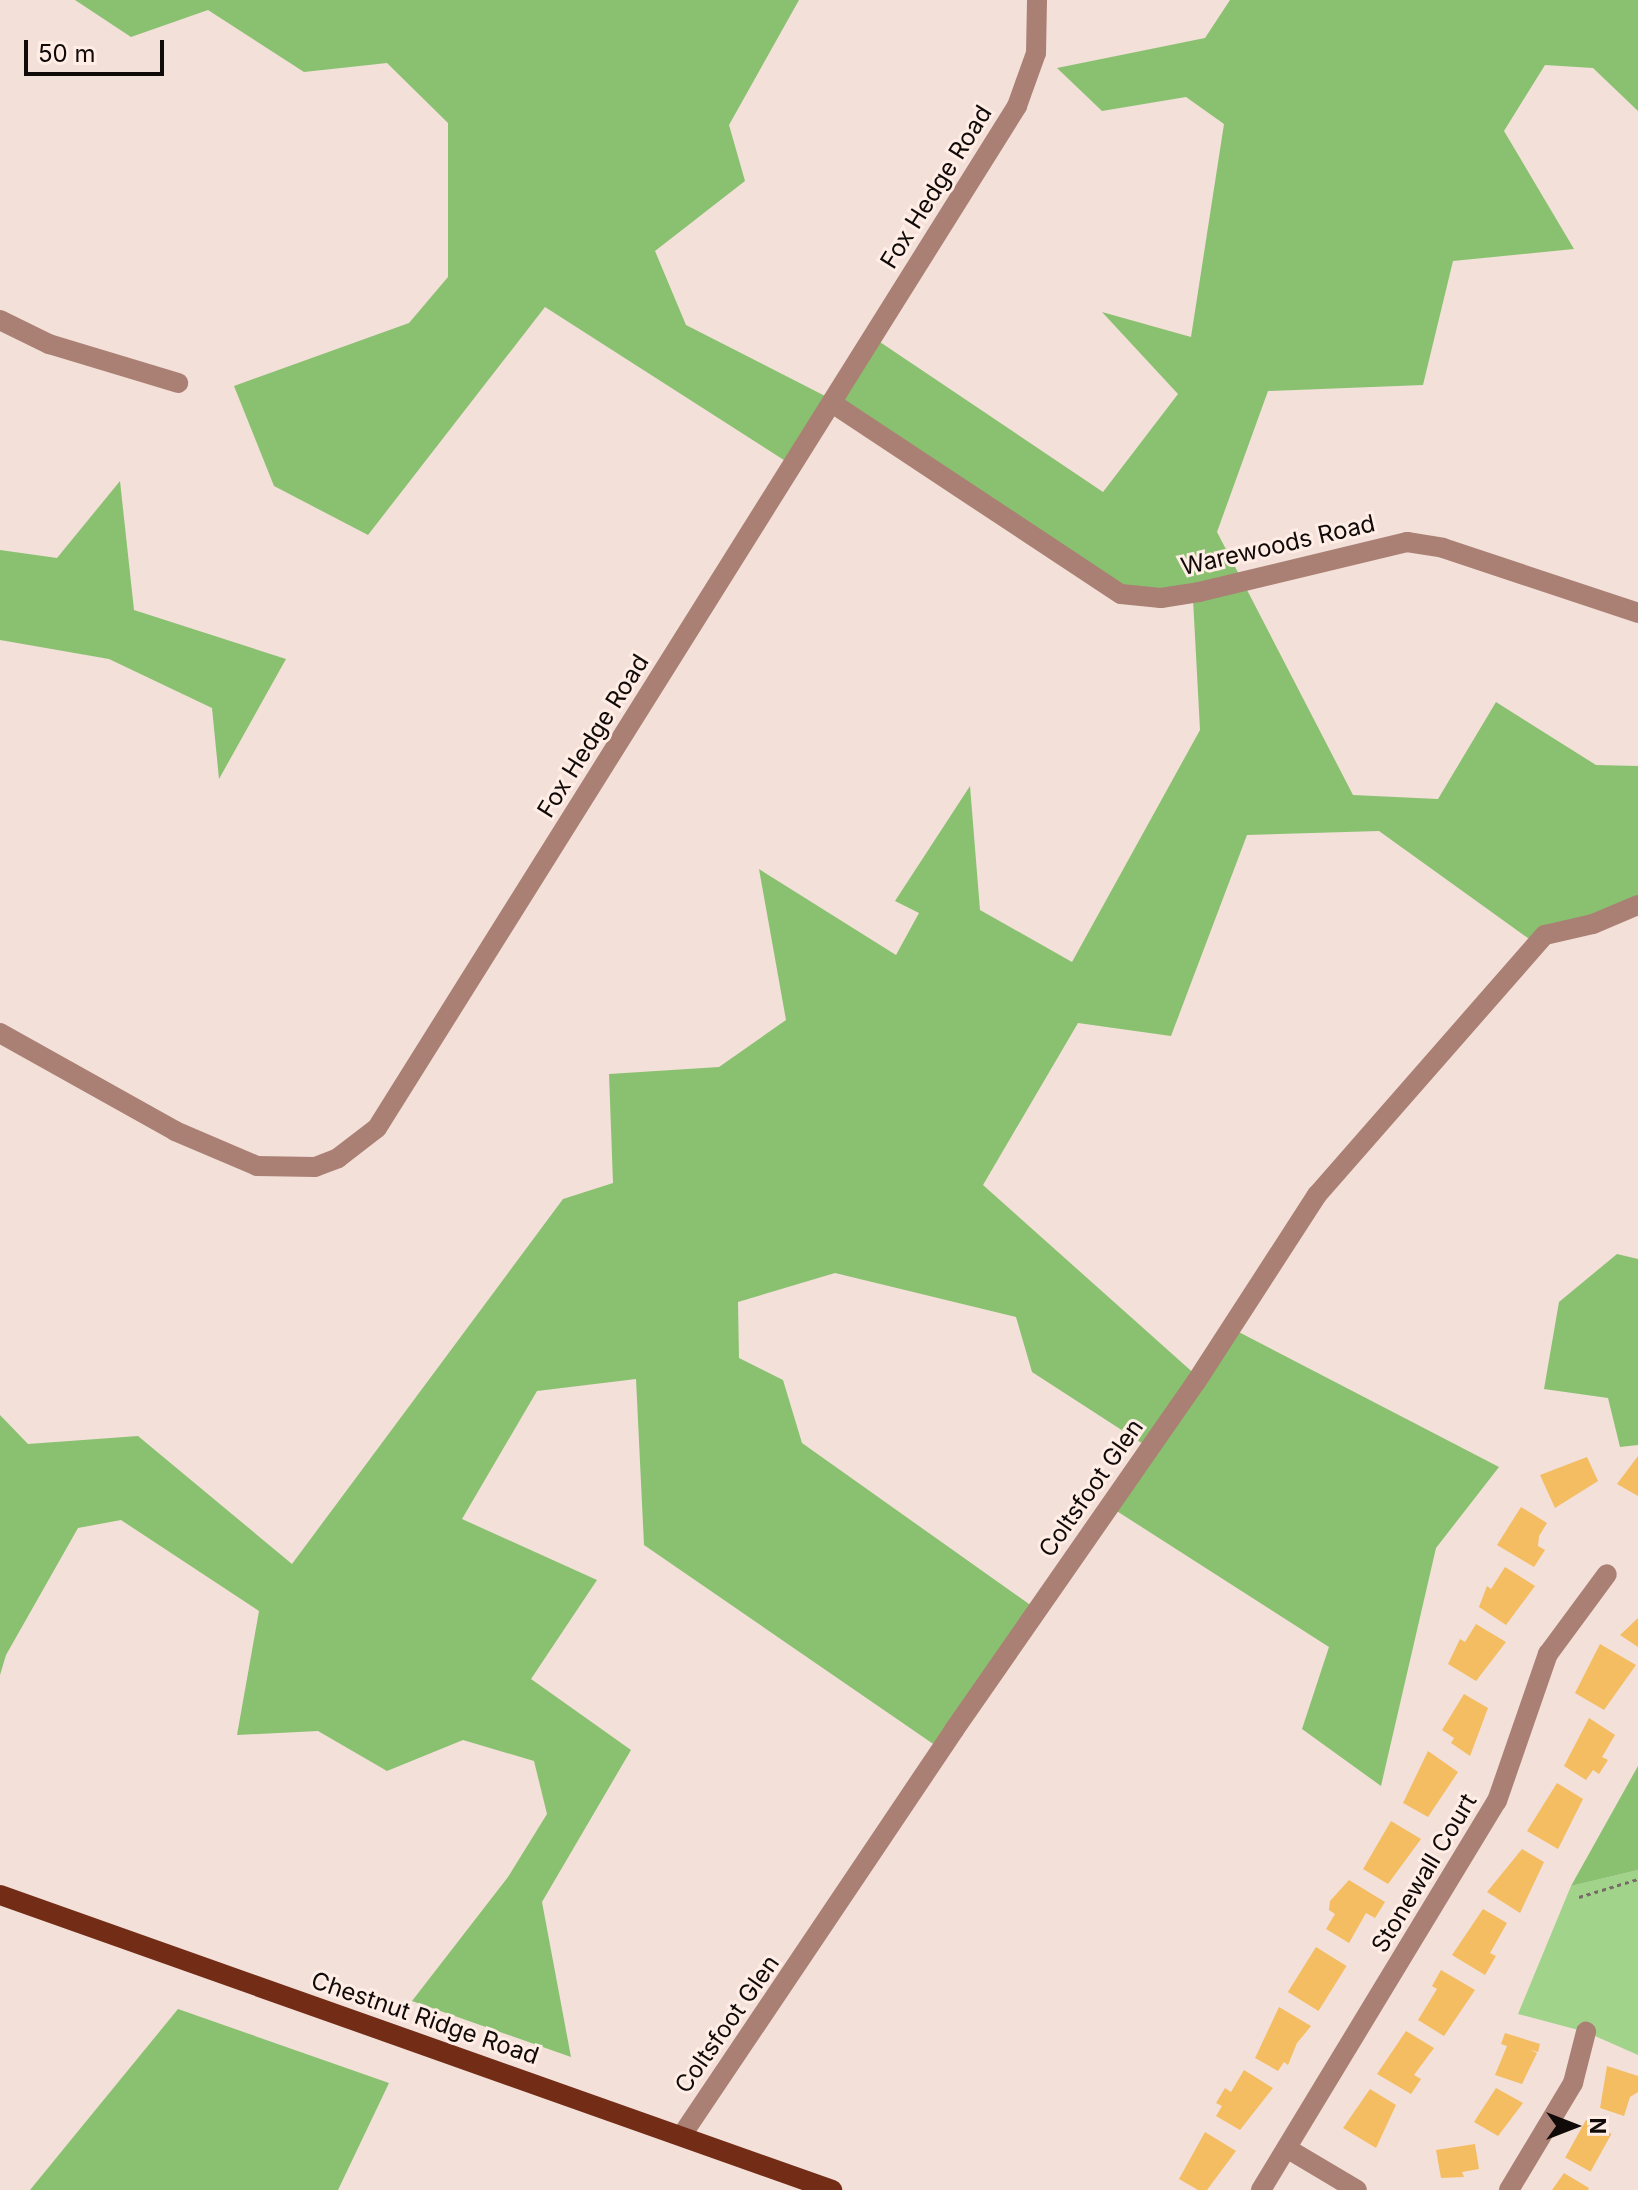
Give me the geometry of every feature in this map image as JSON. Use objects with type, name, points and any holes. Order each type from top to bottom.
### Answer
[{"type":"main road","name":"Chestnut Ridge Road","points":[[0,1895],[832,2190]]},
{"type":"street","name":"Fox Hedge Road","points":[[0,1033],[137,1111],[248,1164],[270,1169],[315,1167],[359,1146],[389,1110],[1017,106],[1036,53],[1037,0]]},
{"type":"street","points":[[0,320],[49,344],[178,383]]},
{"type":"street","name":"Warewoods Road","points":[[832,403],[1121,594],[1161,598],[1199,592],[1407,542],[1443,548],[1638,613]]},
{"type":"street","name":"Coltsfoot Glen","points":[[682,2135],[1196,1382],[1317,1195],[1545,935],[1593,924],[1638,905]]},
{"type":"street","name":"Stonewall Court","points":[[1261,2190],[1497,1801],[1548,1654],[1607,1574]]},
{"type":"street","points":[[1509,2190],[1573,2083],[1586,2032]]},
{"type":"street","points":[[1288,2149],[1357,2190]]},
{"type":"path","points":[[1579,1897],[1638,1879]]},
{"type":"green space","points":[[75,0],[799,0],[729,125],[745,181],[655,251],[686,325],[831,399],[871,336],[1103,492],[1178,394],[1102,312],[1191,337],[1224,124],[1186,97],[1102,111],[1057,68],[1205,38],[1230,0],[1638,0],[1638,111],[1593,68],[1545,65],[1504,131],[1574,249],[1453,261],[1423,385],[1268,391],[1217,532],[1353,795],[1438,799],[1496,702],[1596,765],[1638,766],[1638,902],[1539,946],[1379,831],[1247,835],[1171,1036],[1078,1023],[983,1185],[1198,1377],[1231,1328],[1499,1467],[1436,1548],[1381,1786],[1302,1729],[1329,1647],[1112,1508],[1151,1449],[1032,1372],[1016,1317],[835,1273],[738,1302],[739,1358],[783,1380],[802,1443],[1043,1614],[942,1750],[644,1545],[636,1379],[537,1391],[462,1519],[597,1580],[531,1679],[631,1750],[542,1902],[571,2057],[412,2001],[508,1877],[547,1814],[534,1761],[463,1740],[387,1771],[318,1731],[237,1735],[259,1611],[121,1520],[78,1528],[6,1655],[0,1675],[0,1415],[28,1444],[138,1436],[292,1564],[563,1199],[613,1183],[609,1074],[719,1067],[786,1020],[759,869],[896,955],[919,913],[895,901],[970,786],[980,910],[1072,962],[1200,730],[1193,599],[1097,585],[825,410],[790,464],[545,307],[368,535],[274,486],[234,386],[409,323],[448,277],[448,123],[387,63],[304,72],[208,10],[131,37]]},
{"type":"green space","points":[[120,481],[134,610],[286,659],[219,779],[212,708],[109,659],[0,640],[0,550],[57,558]]},
{"type":"green space","points":[[1617,1254],[1638,1259],[1638,1445],[1620,1447],[1608,1398],[1544,1389],[1559,1302]]},
{"type":"green space","points":[[1638,1766],[1638,1870],[1571,1886]]},
{"type":"green space","points":[[1638,1870],[1638,2055],[1586,2032],[1518,2014],[1571,1886]]},
{"type":"green space","points":[[178,2009],[389,2083],[338,2190],[30,2190]]},
{"type":"building","points":[[1638,1456],[1638,1496],[1617,1484]]},
{"type":"building","points":[[1587,1457],[1598,1481],[1555,1508],[1540,1475]]},
{"type":"building","points":[[1521,1507],[1547,1523],[1539,1536],[1538,1546],[1545,1550],[1534,1567],[1497,1545]]},
{"type":"building","points":[[1505,1567],[1535,1586],[1506,1625],[1479,1607],[1487,1586],[1491,1589]]},
{"type":"building","points":[[1638,1618],[1638,1647],[1620,1635]]},
{"type":"building","points":[[1476,1624],[1506,1642],[1476,1681],[1448,1664],[1460,1639],[1465,1642]]},
{"type":"building","points":[[1600,1644],[1636,1665],[1604,1710],[1575,1693]]},
{"type":"building","points":[[1464,1694],[1488,1708],[1470,1756],[1451,1743],[1454,1738],[1442,1730]]},
{"type":"building","points":[[1589,1718],[1615,1735],[1602,1757],[1608,1760],[1599,1774],[1593,1770],[1586,1780],[1564,1766]]},
{"type":"building","points":[[1428,1751],[1458,1772],[1428,1817],[1403,1803]]},
{"type":"building","points":[[1557,1783],[1583,1799],[1558,1849],[1527,1831]]},
{"type":"building","points":[[1391,1821],[1421,1839],[1388,1884],[1363,1869]]},
{"type":"building","points":[[1522,1849],[1544,1862],[1520,1913],[1487,1892]]},
{"type":"building","points":[[1349,1880],[1385,1902],[1375,1918],[1366,1913],[1349,1943],[1326,1929],[1335,1914],[1329,1910],[1330,1901]]},
{"type":"building","points":[[1483,1909],[1507,1923],[1490,1953],[1496,1956],[1485,1975],[1452,1955]]},
{"type":"building","points":[[1316,1947],[1347,1966],[1318,2011],[1288,1992]]},
{"type":"building","points":[[1441,1970],[1475,1990],[1444,2036],[1418,2020],[1437,1989],[1432,1986]]},
{"type":"building","points":[[1279,2007],[1311,2026],[1297,2043],[1288,2065],[1284,2062],[1278,2071],[1255,2058]]},
{"type":"building","points":[[1406,2031],[1434,2048],[1414,2075],[1421,2079],[1411,2094],[1377,2074]]},
{"type":"building","points":[[1505,2033],[1540,2044],[1538,2052],[1531,2050],[1537,2053],[1522,2084],[1495,2075],[1507,2046],[1501,2044]]},
{"type":"building","points":[[1607,2066],[1638,2076],[1638,2092],[1630,2097],[1624,2116],[1600,2108]]},
{"type":"building","points":[[1244,2070],[1273,2088],[1240,2130],[1216,2116],[1222,2106],[1216,2103],[1225,2088],[1231,2092]]},
{"type":"building","points":[[1496,2088],[1523,2103],[1498,2136],[1474,2122]]},
{"type":"building","points":[[1370,2089],[1396,2105],[1376,2148],[1343,2128]]},
{"type":"building","points":[[1586,2120],[1611,2134],[1591,2172],[1565,2158]]},
{"type":"building","points":[[1205,2132],[1236,2151],[1207,2190],[1198,2190],[1179,2179]]},
{"type":"building","points":[[1475,2144],[1479,2169],[1462,2172],[1464,2177],[1441,2178],[1436,2150]]},
{"type":"building","points":[[1564,2173],[1589,2188],[1588,2190],[1552,2190]]}]
